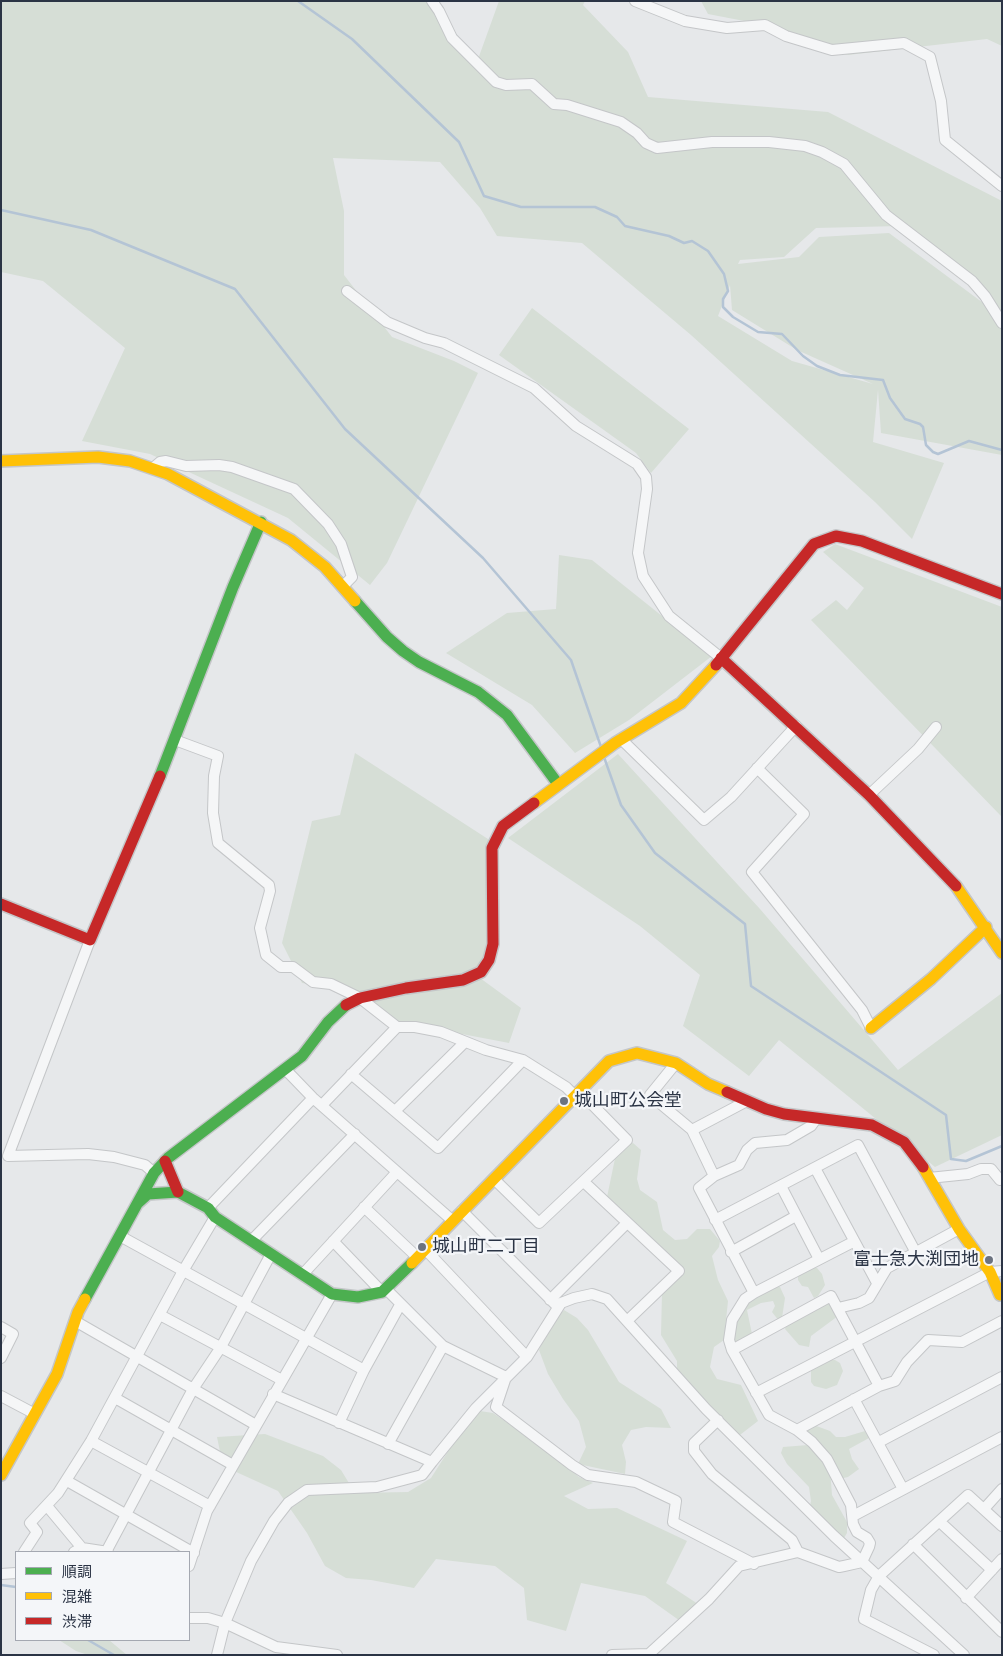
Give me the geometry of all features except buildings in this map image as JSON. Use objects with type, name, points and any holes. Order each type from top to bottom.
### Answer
[{"type":"street","points":[[432,1],[452,38],[496,82],[506,85],[532,84],[554,104],[567,105],[621,122],[637,132],[646,143],[657,148],[712,142],[769,142],[805,146],[822,152],[844,164],[886,215],[972,281],[985,296],[1002,324]]},
{"type":"street","points":[[635,1],[685,21],[727,28],[765,26],[786,36],[832,50],[904,43],[930,57],[941,101],[945,140],[1002,186]]},
{"type":"street","points":[[346,291],[387,322],[425,338],[444,342],[534,388],[576,426],[637,464],[646,477],[647,489],[638,553],[643,576],[669,616],[721,658],[869,795],[959,889],[1002,953]]},
{"type":"street","points":[[1,461],[114,458],[153,468],[261,522],[305,549],[344,586],[387,636],[403,651],[419,662],[478,692],[507,715],[558,784]]},
{"type":"street","points":[[153,468],[160,462],[166,461],[186,466],[219,465],[232,467],[294,489],[328,524],[341,544],[352,577],[344,586]]},
{"type":"street","points":[[154,1173],[145,1165],[114,1157],[88,1154],[8,1156],[90,940],[175,740],[233,587],[261,522]]},
{"type":"street","points":[[1,1475],[57,1374],[75,1321],[134,1207],[154,1173],[165,1161],[302,1056],[328,1022],[340,1010],[360,998],[406,988],[463,980],[481,972],[489,960],[493,944],[492,848],[496,837],[504,826],[618,741],[681,702],[696,690],[814,544],[830,537],[846,537],[862,541],[1002,594]]},
{"type":"street","points":[[618,741],[704,820],[731,797],[796,726]]},
{"type":"street","points":[[869,795],[918,749],[936,727]]},
{"type":"street","points":[[175,740],[218,756],[214,776],[213,813],[218,843],[269,885],[270,892],[260,928],[266,955],[281,967],[293,967],[313,982],[331,984],[360,998],[397,1027],[415,1027],[441,1032],[465,1042],[523,1060],[577,1094],[627,1140],[539,1223],[494,1179]]},
{"type":"street","points":[[757,768],[804,814],[752,872],[862,1010],[871,1028],[945,967],[986,927]]},
{"type":"street","points":[[1,904],[90,940]]},
{"type":"street","points":[[322,1105],[397,1027]]},
{"type":"street","points":[[395,1110],[465,1042]]},
{"type":"street","points":[[134,1207],[148,1194],[178,1192],[332,1294],[358,1297],[384,1290],[609,1062],[624,1056],[643,1054],[676,1063],[708,1084],[746,1102],[784,1114],[872,1125],[892,1134],[910,1149],[930,1178],[960,1229],[990,1272],[1001,1299]]},
{"type":"street","points":[[351,1074],[438,1148],[523,1060]]},
{"type":"street","points":[[676,1063],[650,1095],[692,1130],[714,1176]]},
{"type":"street","points":[[285,1068],[314,1098],[453,1221]]},
{"type":"street","points":[[25,1551],[37,1532],[30,1523],[67,1482],[91,1441],[136,1355],[160,1315],[212,1213],[314,1098]]},
{"type":"street","points":[[692,1130],[746,1102]]},
{"type":"street","points":[[754,1293],[699,1188],[714,1176],[738,1165],[747,1150],[755,1143],[787,1140],[811,1126],[816,1119]]},
{"type":"street","points":[[252,1240],[355,1134]]},
{"type":"street","points":[[715,1220],[858,1144],[915,1251]]},
{"type":"street","points":[[165,1161],[178,1192]]},
{"type":"street","points":[[815,1168],[853,1242],[877,1283]]},
{"type":"street","points":[[930,1178],[968,1174],[981,1169],[991,1169],[1001,1180]]},
{"type":"street","points":[[303,1274],[397,1172]]},
{"type":"street","points":[[584,1182],[626,1224],[679,1271],[628,1320]]},
{"type":"street","points":[[781,1186],[819,1259]]},
{"type":"street","points":[[364,1207],[421,1253],[527,1357]]},
{"type":"street","points":[[462,1211],[554,1303]]},
{"type":"street","points":[[732,1252],[796,1216]]},
{"type":"street","points":[[217,1655],[225,1623],[251,1561],[274,1521],[288,1503],[306,1490],[377,1487],[422,1475],[476,1408],[527,1357],[554,1303],[626,1224]]},
{"type":"street","points":[[838,1308],[860,1303],[869,1298],[887,1268],[915,1251],[960,1229]]},
{"type":"street","points":[[120,1236],[244,1306],[364,1370]]},
{"type":"street","points":[[333,1241],[443,1346],[506,1377]]},
{"type":"street","points":[[853,1242],[745,1299],[732,1320],[729,1340],[732,1350],[769,1415],[797,1430],[812,1442],[827,1459],[847,1496],[853,1516],[853,1524],[857,1532],[867,1538],[870,1543],[862,1562]]},
{"type":"street","points":[[108,1551],[193,1389],[221,1347],[271,1254]]},
{"type":"street","points":[[756,1393],[990,1272],[1002,1271]]},
{"type":"street","points":[[190,1563],[210,1506],[332,1294]]},
{"type":"street","points":[[554,1303],[592,1294],[607,1299],[718,1420],[862,1562],[880,1576],[964,1655]]},
{"type":"street","points":[[732,1350],[831,1296],[879,1386]]},
{"type":"street","points":[[339,1423],[364,1370],[400,1305]]},
{"type":"street","points":[[160,1315],[282,1380]]},
{"type":"street","points":[[75,1321],[256,1425]]},
{"type":"street","points":[[797,1430],[879,1386],[895,1381],[907,1362],[928,1340],[962,1342],[1002,1321]]},
{"type":"street","points":[[1,1327],[13,1334],[1,1358]]},
{"type":"street","points":[[388,1444],[443,1346]]},
{"type":"street","points":[[506,1377],[496,1406],[514,1422],[588,1475],[636,1482],[676,1501],[673,1522],[754,1564]]},
{"type":"street","points":[[879,1442],[1002,1377]]},
{"type":"street","points":[[273,1394],[432,1462]]},
{"type":"street","points":[[1,1396],[35,1414]]},
{"type":"street","points":[[114,1398],[233,1465]]},
{"type":"street","points":[[854,1399],[903,1489]]},
{"type":"street","points":[[718,1420],[694,1443],[694,1451],[712,1474],[792,1540],[798,1552]]},
{"type":"street","points":[[853,1516],[1002,1437]]},
{"type":"street","points":[[91,1441],[210,1506]]},
{"type":"street","points":[[67,1482],[194,1553]]},
{"type":"street","points":[[984,1509],[1002,1489]]},
{"type":"street","points":[[934,1655],[864,1619],[871,1590],[880,1576],[968,1495],[1002,1526]]},
{"type":"street","points":[[47,1506],[78,1550],[92,1551]]},
{"type":"street","points":[[940,1522],[992,1570]]},
{"type":"street","points":[[913,1544],[966,1598],[1001,1629]]},
{"type":"street","points":[[612,1655],[649,1654],[709,1599],[739,1566],[754,1564],[798,1552],[839,1567],[862,1562]]},
{"type":"street","points":[[966,1598],[1002,1559]]},
{"type":"street","points":[[190,1618],[208,1618],[225,1623],[275,1651],[337,1655]]},
{"type":"shaded area","points":[[1,1],[431,1],[477,62],[499,1],[585,1],[583,5],[628,52],[648,97],[828,112],[1002,201],[1002,315],[946,260],[900,226],[816,228],[784,257],[740,260],[738,264],[799,257],[819,237],[889,233],[1002,317],[1002,455],[881,433],[878,390],[873,442],[944,463],[912,539],[875,502],[691,335],[582,243],[497,236],[480,208],[440,162],[333,158],[344,211],[344,275],[392,337],[454,361],[478,373],[387,563],[370,585],[288,518],[150,454],[82,441],[125,348],[43,281],[1,272]],"holes":[[[730,285],[732,310],[797,350],[873,384],[792,361],[718,316]]]},
{"type":"shaded area","points":[[701,1],[1002,1],[1002,46],[987,39],[848,55],[786,36],[765,25],[708,14]]},
{"type":"shaded area","points":[[532,308],[689,429],[651,473],[636,453],[499,355]]},
{"type":"shaded area","points":[[835,544],[1002,607],[1001,816],[811,620],[836,600],[847,610],[864,588],[823,552]]},
{"type":"shaded area","points":[[559,555],[592,560],[712,656],[629,720],[575,753],[532,705],[446,653],[507,613],[556,609]]},
{"type":"shaded area","points":[[355,753],[488,839],[488,932],[480,978],[521,1008],[509,1043],[399,1022],[360,992],[302,983],[282,943],[312,821],[340,815]]},
{"type":"shaded area","points":[[618,754],[760,909],[898,1070],[1002,993],[1002,1135],[935,1167],[779,1040],[749,1076],[683,1026],[700,975],[640,926],[508,838]]},
{"type":"shaded area","points":[[633,1143],[641,1150],[637,1179],[640,1190],[657,1202],[663,1230],[675,1240],[687,1239],[697,1229],[710,1229],[720,1241],[719,1247],[712,1256],[718,1280],[728,1301],[724,1340],[714,1347],[710,1367],[717,1379],[741,1385],[758,1421],[736,1438],[677,1375],[677,1361],[661,1335],[662,1293],[682,1272],[637,1233],[607,1197],[617,1149]]},
{"type":"shaded area","points":[[811,1266],[817,1268],[822,1274],[825,1285],[818,1296],[814,1298],[808,1287],[802,1286],[798,1280],[798,1273]]},
{"type":"shaded area","points":[[775,1284],[780,1287],[785,1298],[782,1318],[779,1321],[772,1312],[775,1306],[773,1301],[761,1303],[747,1310],[752,1334],[745,1339],[733,1342],[733,1322],[740,1305]]},
{"type":"shaded area","points":[[831,1299],[838,1316],[811,1336],[809,1347],[799,1345],[785,1329],[788,1321]]},
{"type":"shaded area","points":[[564,1310],[577,1318],[588,1330],[619,1382],[661,1409],[671,1428],[646,1427],[631,1430],[622,1445],[626,1462],[625,1474],[578,1464],[586,1447],[579,1421],[548,1374],[539,1350],[549,1327]]},
{"type":"shaded area","points":[[827,1360],[835,1360],[840,1363],[843,1371],[837,1385],[826,1389],[814,1386],[811,1382],[811,1368]]},
{"type":"shaded area","points":[[480,1411],[493,1413],[555,1455],[579,1477],[593,1483],[564,1496],[588,1509],[617,1508],[687,1541],[666,1583],[701,1606],[683,1623],[645,1596],[581,1583],[566,1631],[527,1620],[524,1588],[495,1566],[436,1559],[414,1588],[371,1580],[346,1578],[325,1566],[307,1533],[278,1491],[223,1466],[217,1437],[265,1434],[323,1456],[341,1470],[355,1493],[408,1492],[431,1478],[454,1442]]},
{"type":"shaded area","points":[[811,1424],[830,1431],[836,1437],[845,1437],[865,1431],[869,1438],[849,1449],[852,1459],[859,1469],[848,1477],[839,1479],[830,1469],[832,1495],[847,1522],[847,1533],[844,1538],[834,1536],[809,1510],[811,1501],[809,1487],[787,1464],[781,1453],[783,1447],[808,1445],[800,1428]]},
{"type":"shaded area","points":[[61,1641],[110,1641],[127,1655],[88,1655],[76,1651]]},
{"type":"waterway","points":[[298,1],[352,39],[459,142],[484,196],[521,207],[595,207],[617,217],[625,226],[669,236],[684,243],[692,241],[708,251],[724,274],[728,291],[723,299],[723,307],[733,317],[758,332],[782,334],[803,356],[817,366],[840,375],[883,380],[890,398],[905,419],[920,424],[923,427],[926,445],[933,452],[938,454],[969,441],[1002,450]]},
{"type":"waterway","points":[[1,210],[91,230],[235,289],[345,429],[483,558],[571,660],[601,747]]},
{"type":"waterway","points":[[604,757],[621,805],[655,853],[745,924],[751,986],[946,1115],[951,1159],[966,1161],[1002,1146]]},
{"type":"waterway","points":[[1,1585],[15,1587]]},
{"type":"waterway","points":[[90,1641],[114,1655]]},
{"type":"traffic: fast","points":[[160,776],[233,587],[261,522]]},
{"type":"traffic: fast","points":[[355,601],[387,637],[403,651],[419,662],[478,692],[507,715],[558,784]]},
{"type":"traffic: fast","points":[[85,1299],[154,1173],[168,1158],[302,1056],[328,1022],[346,1005]]},
{"type":"traffic: fast","points":[[138,1203],[148,1194],[178,1192],[208,1208],[215,1217],[332,1294],[358,1297],[382,1292],[412,1263]]},
{"type":"traffic: slow","points":[[1,461],[98,457],[130,461],[168,474],[291,540],[325,567],[355,601]]},
{"type":"traffic: slow","points":[[534,803],[615,743],[681,703],[716,665]]},
{"type":"traffic: slow","points":[[956,886],[1002,953]]},
{"type":"traffic: slow","points":[[871,1028],[931,979],[986,927]]},
{"type":"traffic: slow","points":[[412,1263],[609,1061],[637,1053],[676,1063],[708,1084],[727,1092]]},
{"type":"traffic: slow","points":[[923,1167],[959,1229],[990,1272],[1000,1295]]},
{"type":"traffic: slow","points":[[1,1475],[57,1374],[78,1312],[85,1299]]},
{"type":"traffic: jam","points":[[716,665],[814,544],[836,536],[862,541],[1002,594]]},
{"type":"traffic: jam","points":[[721,658],[869,795],[956,886]]},
{"type":"traffic: jam","points":[[1,904],[90,940],[160,776]]},
{"type":"traffic: jam","points":[[346,1005],[360,998],[406,988],[463,980],[481,972],[489,960],[493,944],[492,848],[503,826],[534,803]]},
{"type":"traffic: jam","points":[[727,1092],[766,1109],[784,1114],[872,1125],[904,1142],[923,1167]]},
{"type":"traffic: jam","points":[[165,1161],[178,1192]]},
{"type":"place","name":"城山町公会堂","points":[[564,1101]]},
{"type":"place","name":"城山町二丁目","points":[[422,1247]]},
{"type":"place","name":"富士急大渕団地","points":[[989,1260]]}]
